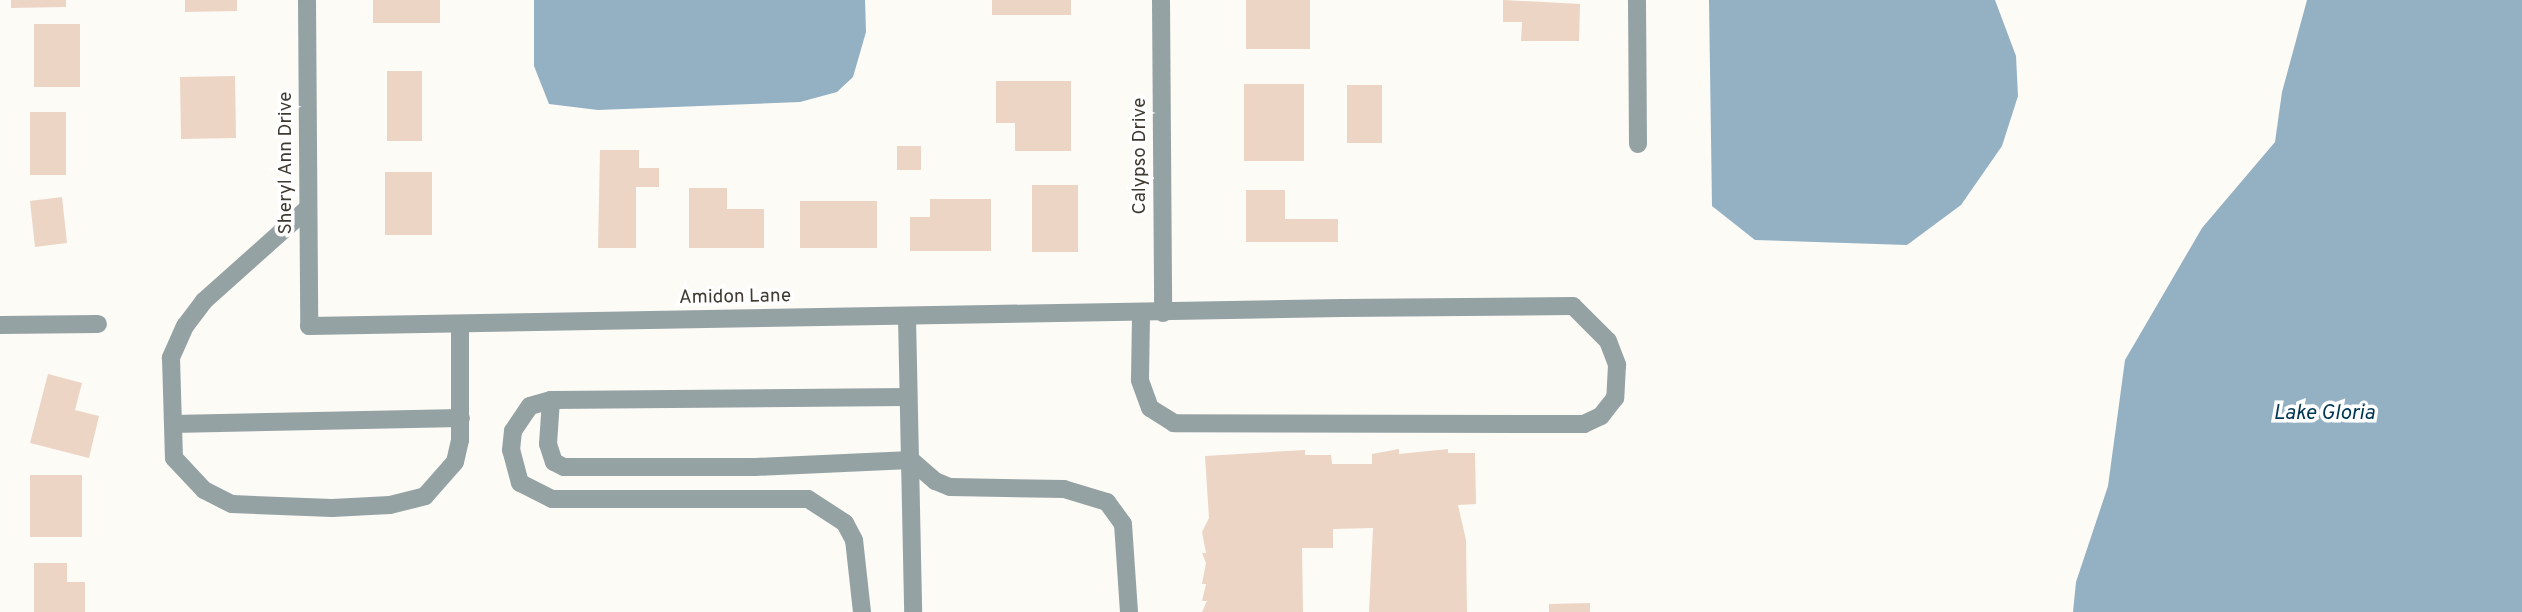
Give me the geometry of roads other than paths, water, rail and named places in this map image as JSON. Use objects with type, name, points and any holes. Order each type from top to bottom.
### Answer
[{"type":"street","name":"Sheryl Ann Drive","points":[[307,0],[309,326]]},
{"type":"street","name":"Calypso Drive","points":[[1161,0],[1163,313]]},
{"type":"street","points":[[1637,0],[1637,145]]},
{"type":"street","points":[[308,208],[257,248],[185,326],[172,358],[174,458],[204,490],[232,505],[332,508],[390,505],[425,496],[455,462],[461,418],[460,324]]},
{"type":"street","name":"Amidon Lane","points":[[309,326],[1573,306],[1608,341],[1617,365],[1615,398],[1601,416],[1584,424],[1174,423],[1150,408],[1140,380],[1140,313]]},
{"type":"street","points":[[907,317],[913,612]]},
{"type":"street","points":[[0,325],[98,324]]},
{"type":"street","points":[[862,612],[854,540],[845,523],[808,499],[552,499],[531,491],[514,467],[513,431],[530,406],[551,400],[907,397]]},
{"type":"street","points":[[551,400],[548,444],[554,462],[564,467],[755,467],[911,460],[935,481],[950,486],[1064,489],[1107,502],[1123,524],[1129,612]]},
{"type":"street","points":[[173,424],[461,418]]},
{"type":"water","points":[[534,0],[865,0],[866,32],[853,77],[837,92],[800,102],[598,110],[549,104],[534,66]]},
{"type":"water","points":[[1709,0],[1995,0],[2016,56],[2018,96],[2002,146],[1961,205],[1907,245],[1755,240],[1712,206]]},
{"type":"water","name":"Lake Gloria","points":[[2307,0],[2522,0],[2522,612],[2073,612],[2076,582],[2108,486],[2125,360],[2202,228],[2275,142],[2282,92]]}]
